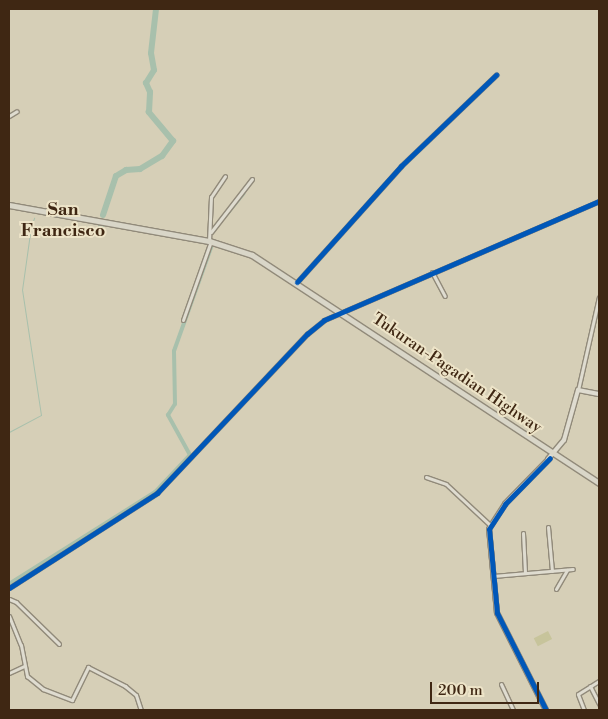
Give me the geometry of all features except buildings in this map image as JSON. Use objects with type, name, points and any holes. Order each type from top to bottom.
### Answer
[{"type":"highway","name":"Tukuran-Pagadian Highway","points":[[9,205],[210,241],[252,255],[297,282],[599,483]]},
{"type":"street","points":[[297,282],[401,166],[496,75]]},
{"type":"street","points":[[9,116],[17,111]]},
{"type":"street","points":[[183,320],[210,241],[212,193],[225,176]]},
{"type":"street","points":[[210,232],[252,179]]},
{"type":"street","points":[[9,588],[157,493],[307,334],[341,311],[599,201]]},
{"type":"street","points":[[432,272],[445,296]]},
{"type":"street","points":[[545,710],[500,622],[490,525],[504,504],[550,458],[564,440],[578,390],[599,297]]},
{"type":"street","points":[[578,390],[599,394]]},
{"type":"street","points":[[426,477],[446,484],[490,525]]},
{"type":"street","points":[[548,527],[552,570]]},
{"type":"street","points":[[522,533],[525,572]]},
{"type":"street","points":[[494,576],[573,569]]},
{"type":"street","points":[[556,589],[568,570]]},
{"type":"street","points":[[9,599],[16,602],[59,644]]},
{"type":"street","points":[[9,616],[21,645],[28,678],[43,689],[70,701],[76,695],[85,668],[94,669],[113,677],[134,693],[141,710]]},
{"type":"street","points":[[9,673],[24,666]]},
{"type":"street","points":[[584,710],[578,696],[590,686],[599,682]]},
{"type":"street","points":[[501,684],[513,710]]},
{"type":"street","points":[[590,686],[599,704]]},
{"type":"shaded area","points":[[548,631],[552,639],[538,646],[534,638]]},
{"type":"waterway","points":[[103,215],[116,176],[126,170],[140,169],[162,156],[173,141],[149,112],[150,92],[146,83],[154,70],[151,53],[156,9]]},
{"type":"waterway","points":[[226,215],[244,193]]},
{"type":"waterway","points":[[9,432],[41,415],[22,290],[31,226],[34,218]]},
{"type":"waterway","points":[[9,584],[155,492],[190,455],[168,415],[175,404],[174,351],[212,245]]},
{"type":"cycle path","points":[[297,282],[401,166],[496,75]]},
{"type":"cycle path","points":[[9,588],[157,493],[307,334],[324,320],[599,201]]},
{"type":"cycle path","points":[[546,710],[497,613],[489,529],[505,504],[550,458]]},
{"type":"district","name":"San Francisco","points":[[63,221]]}]
